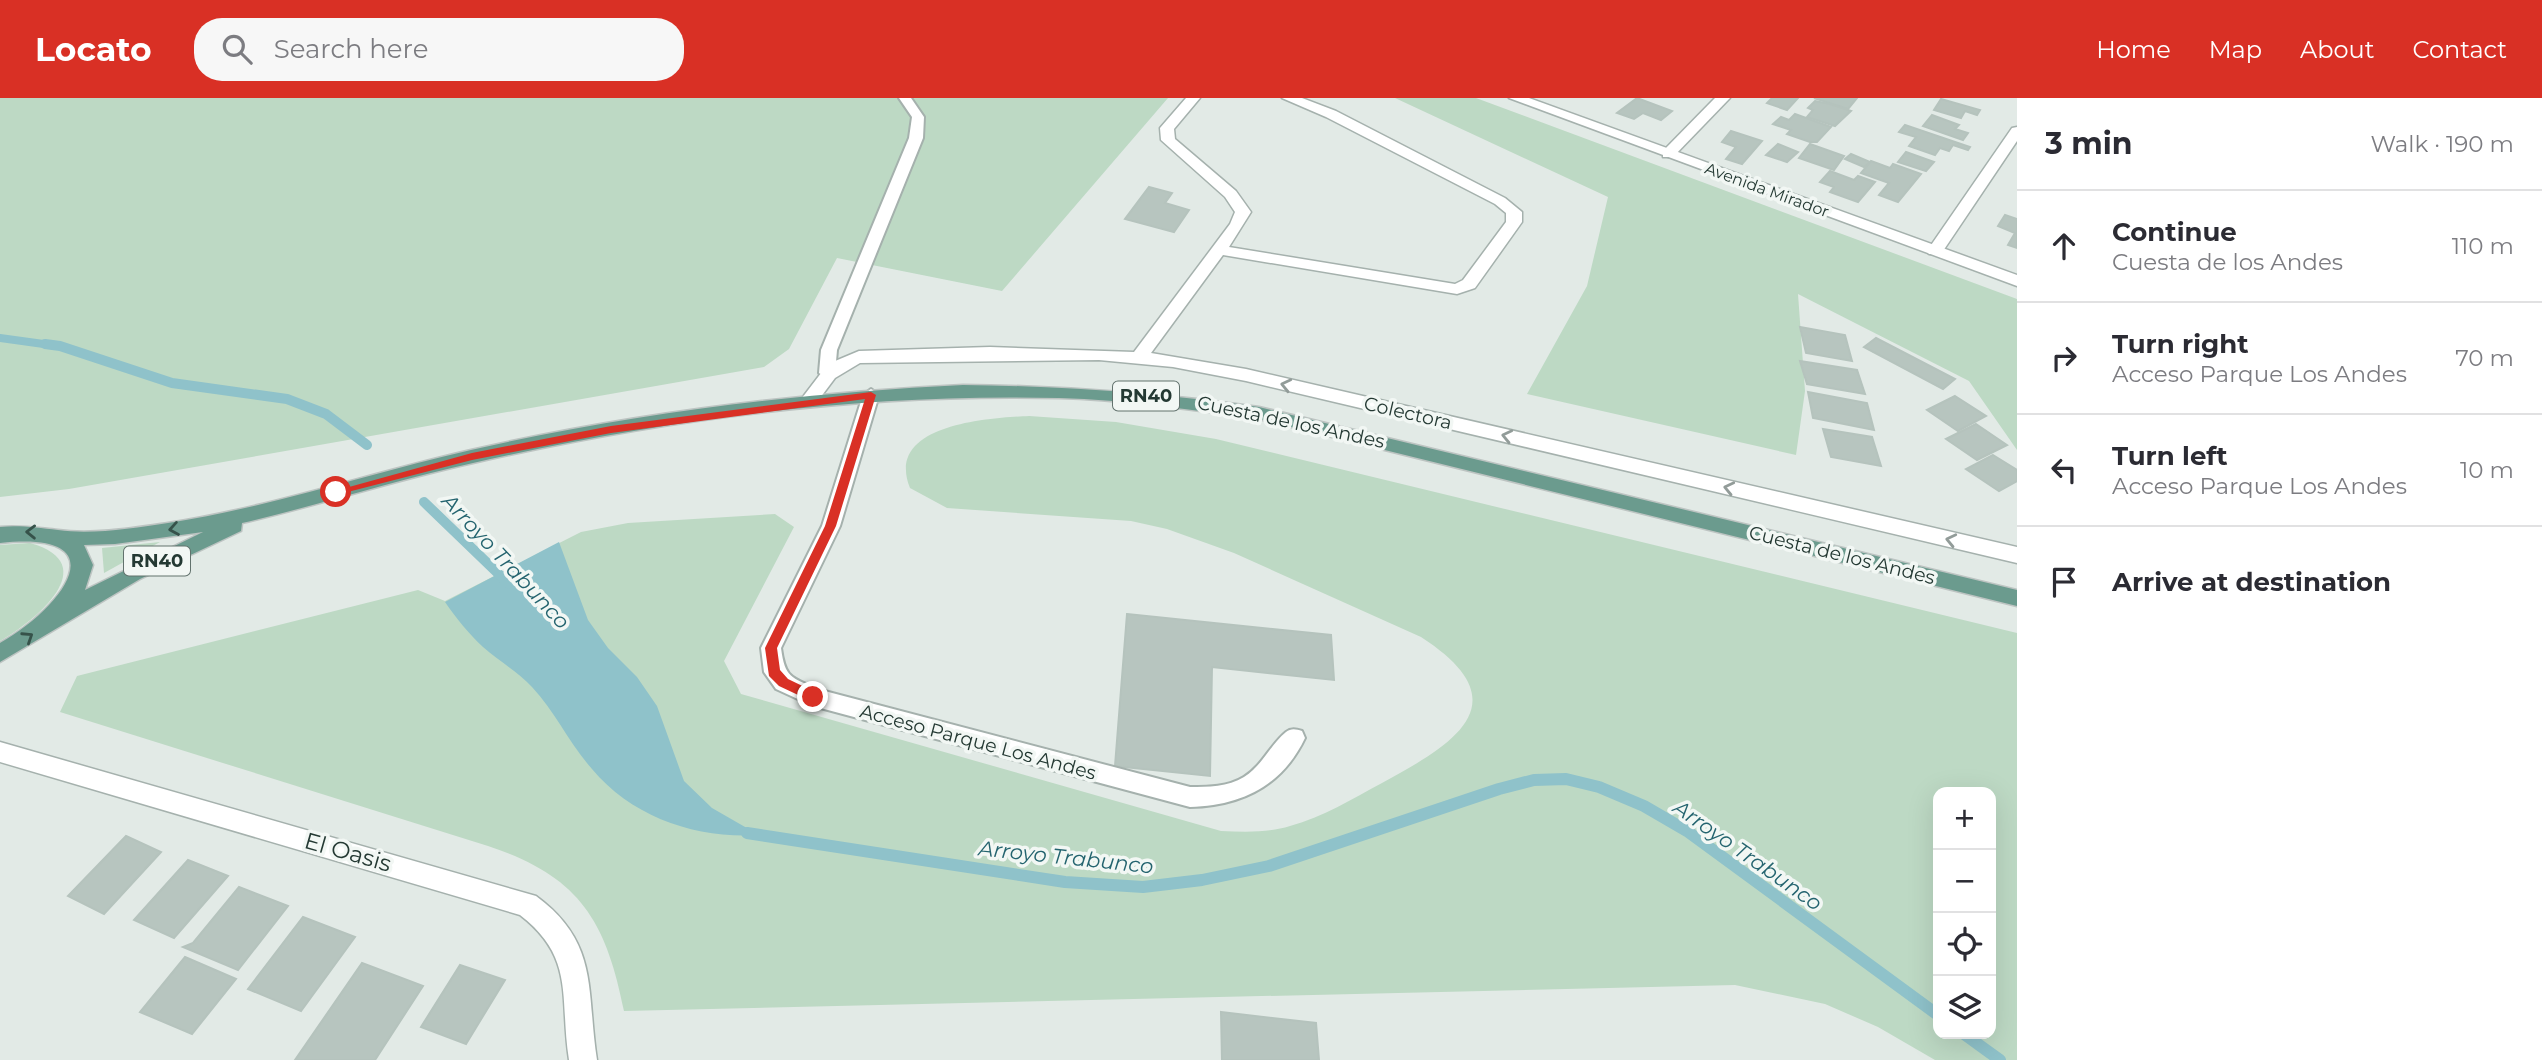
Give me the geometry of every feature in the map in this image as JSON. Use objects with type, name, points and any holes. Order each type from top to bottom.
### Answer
[{"type":"main road","name":"Cuesta de los Andes","points":[[62,538],[138,534],[265,512],[408,471],[533,444],[678,419],[871,395],[997,388],[1062,389],[1193,401],[1324,427],[2017,598]]},
{"type":"main road","name":"Cuesta de los Andes","points":[[54,618],[133,573],[265,512]]},
{"type":"main road","name":"RN40","points":[[0,535],[42,532],[62,538],[75,548],[81,562],[79,579],[70,598],[54,618],[30,637],[0,653]]},
{"type":"street","points":[[1139,357],[1241,219],[1241,206],[1231,194],[1174,146],[1166,134],[1171,123],[1193,98]]},
{"type":"street","points":[[1219,250],[1457,289],[1469,284],[1514,222],[1514,212],[1500,201],[1331,114],[1289,98]]},
{"type":"street","name":"Avenida Mirador","points":[[1516,98],[2017,281]]},
{"type":"street","points":[[1668,154],[1723,98]]},
{"type":"street","points":[[1935,251],[2017,131]]},
{"type":"street","name":"Colectora","points":[[808,402],[827,373],[841,362],[859,357],[1026,352],[1139,357],[1246,375],[2017,555]]},
{"type":"street","name":"El Oasis","points":[[0,751],[527,905],[558,928],[569,945],[583,1060]]},
{"type":"lane","points":[[827,373],[829,350],[916,138],[918,117],[905,98]]},
{"type":"lane","name":"Acceso Parque Los Andes","points":[[871,395],[831,526],[771,648],[774,672],[783,683],[813,697],[1190,797],[1215,797],[1239,792],[1258,782],[1294,738]]},
{"type":"green space","points":[[0,98],[1168,98],[1002,291],[837,258],[789,349],[764,367],[69,489],[0,497]]},
{"type":"green space","points":[[1395,98],[1476,98],[2017,299],[2017,450],[1969,381],[1798,294],[1805,391],[1796,455],[1527,394],[1587,286],[1608,197]]},
{"type":"green space","points":[[1029,416],[1116,422],[1216,439],[2017,633],[2017,1060],[1935,1060],[1878,1027],[1825,1004],[1735,985],[624,1011],[608,951],[583,906],[566,887],[519,858],[60,712],[77,676],[418,590],[445,601],[581,532],[628,523],[775,514],[794,527],[724,661],[741,694],[1221,831],[1273,830],[1326,813],[1433,753],[1453,737],[1467,720],[1472,702],[1468,682],[1452,661],[1421,637],[1234,553],[1167,529],[1131,521],[947,508],[910,488],[906,467],[912,450],[926,438],[945,429],[990,419]]},
{"type":"green space","points":[[160,542],[104,573],[102,548]]},
{"type":"green space","points":[[30,543],[52,552],[62,564],[63,578],[45,607],[0,641],[0,545]]},
{"type":"water","points":[[559,542],[588,620],[608,648],[637,677],[657,706],[684,781],[712,808],[759,835],[690,829],[668,822],[627,801],[592,769],[532,687],[478,642],[445,602]]},
{"type":"building","points":[[1637,98],[1672,111],[1661,120],[1643,113],[1634,119],[1617,113]]},
{"type":"building","points":[[1772,98],[1798,98],[1787,110],[1767,103]]},
{"type":"building","points":[[1814,98],[1857,98],[1848,109]]},
{"type":"building","points":[[1941,99],[1980,110],[1977,115],[1965,111],[1961,118],[1934,110]]},
{"type":"building","points":[[1815,101],[1851,111],[1835,126],[1807,117],[1813,110],[1808,108]]},
{"type":"building","points":[[1795,114],[1831,127],[1817,142],[1810,142],[1787,134],[1791,130],[1773,124],[1781,117],[1789,120]]},
{"type":"building","points":[[1932,115],[1959,125],[1955,129],[1968,133],[1963,140],[1923,126]]},
{"type":"building","points":[[1905,125],[1970,147],[1968,150],[1953,145],[1949,151],[1940,148],[1935,155],[1909,146],[1916,137],[1899,132]]},
{"type":"building","points":[[1731,131],[1762,141],[1742,164],[1726,159],[1736,147],[1722,142]]},
{"type":"building","points":[[1778,144],[1798,152],[1787,162],[1766,155]]},
{"type":"building","points":[[1810,144],[1844,156],[1834,170],[1799,158]]},
{"type":"building","points":[[1906,152],[1934,162],[1926,171],[1898,162]]},
{"type":"building","points":[[1851,154],[1870,162],[1864,167],[1845,159]]},
{"type":"building","points":[[1871,161],[1890,168],[1893,164],[1921,174],[1898,202],[1879,195],[1889,183],[1861,173]]},
{"type":"building","points":[[1830,171],[1854,180],[1858,176],[1875,182],[1858,202],[1830,192],[1834,187],[1820,182]]},
{"type":"building","points":[[1149,187],[1172,193],[1165,203],[1189,210],[1174,232],[1125,219]]},
{"type":"building","points":[[2005,215],[2017,219],[2017,248],[2008,245],[2015,233],[1998,226]]},
{"type":"building","points":[[1800,327],[1845,335],[1852,361],[1806,353]]},
{"type":"building","points":[[1876,338],[1955,379],[1943,389],[1864,347]]},
{"type":"building","points":[[1800,361],[1857,370],[1865,394],[1807,384]]},
{"type":"building","points":[[1808,392],[1867,403],[1874,430],[1813,418]]},
{"type":"building","points":[[1955,396],[1986,416],[1958,431],[1927,410]]},
{"type":"building","points":[[1976,424],[2007,445],[1977,460],[1946,439]]},
{"type":"building","points":[[1823,429],[1872,437],[1881,466],[1831,457]]},
{"type":"building","points":[[1993,455],[2017,470],[2017,481],[1999,491],[1966,469]]},
{"type":"building","points":[[1127,614],[1331,635],[1334,680],[1212,667],[1210,776],[1115,766]]},
{"type":"building","points":[[126,836],[161,852],[104,914],[68,896]]},
{"type":"building","points":[[188,860],[228,876],[174,938],[134,920]]},
{"type":"building","points":[[239,887],[288,906],[238,970],[183,947],[193,943]]},
{"type":"building","points":[[303,917],[355,937],[301,1011],[248,989]]},
{"type":"building","points":[[185,957],[236,979],[192,1034],[140,1012]]},
{"type":"building","points":[[362,963],[423,986],[375,1060],[295,1060]]},
{"type":"building","points":[[460,965],[505,980],[466,1044],[421,1027]]},
{"type":"building","points":[[1221,1012],[1316,1023],[1319,1060],[1222,1060]]},
{"type":"waterway","name":"Arroyo Trabunco","points":[[0,338],[58,346]]},
{"type":"waterway","name":"Arroyo Trabunco","points":[[45,344],[60,346],[172,383],[287,399],[326,414],[367,445]]},
{"type":"waterway","name":"Arroyo Trabunco","points":[[424,502],[509,584]]},
{"type":"waterway","name":"Arroyo Trabunco","points":[[747,833],[1065,882],[1143,887],[1202,880],[1269,866],[1499,789],[1534,780],[1566,779],[1599,787],[1644,806],[1687,831],[1933,1011]]},
{"type":"waterway","name":"Arroyo Trabunco","points":[[1971,1039],[2000,1060]]},
{"type":"route","points":[[336,492],[472,456],[611,429],[871,395],[831,526],[771,648],[770,660],[774,672],[783,683],[813,697]]}]
